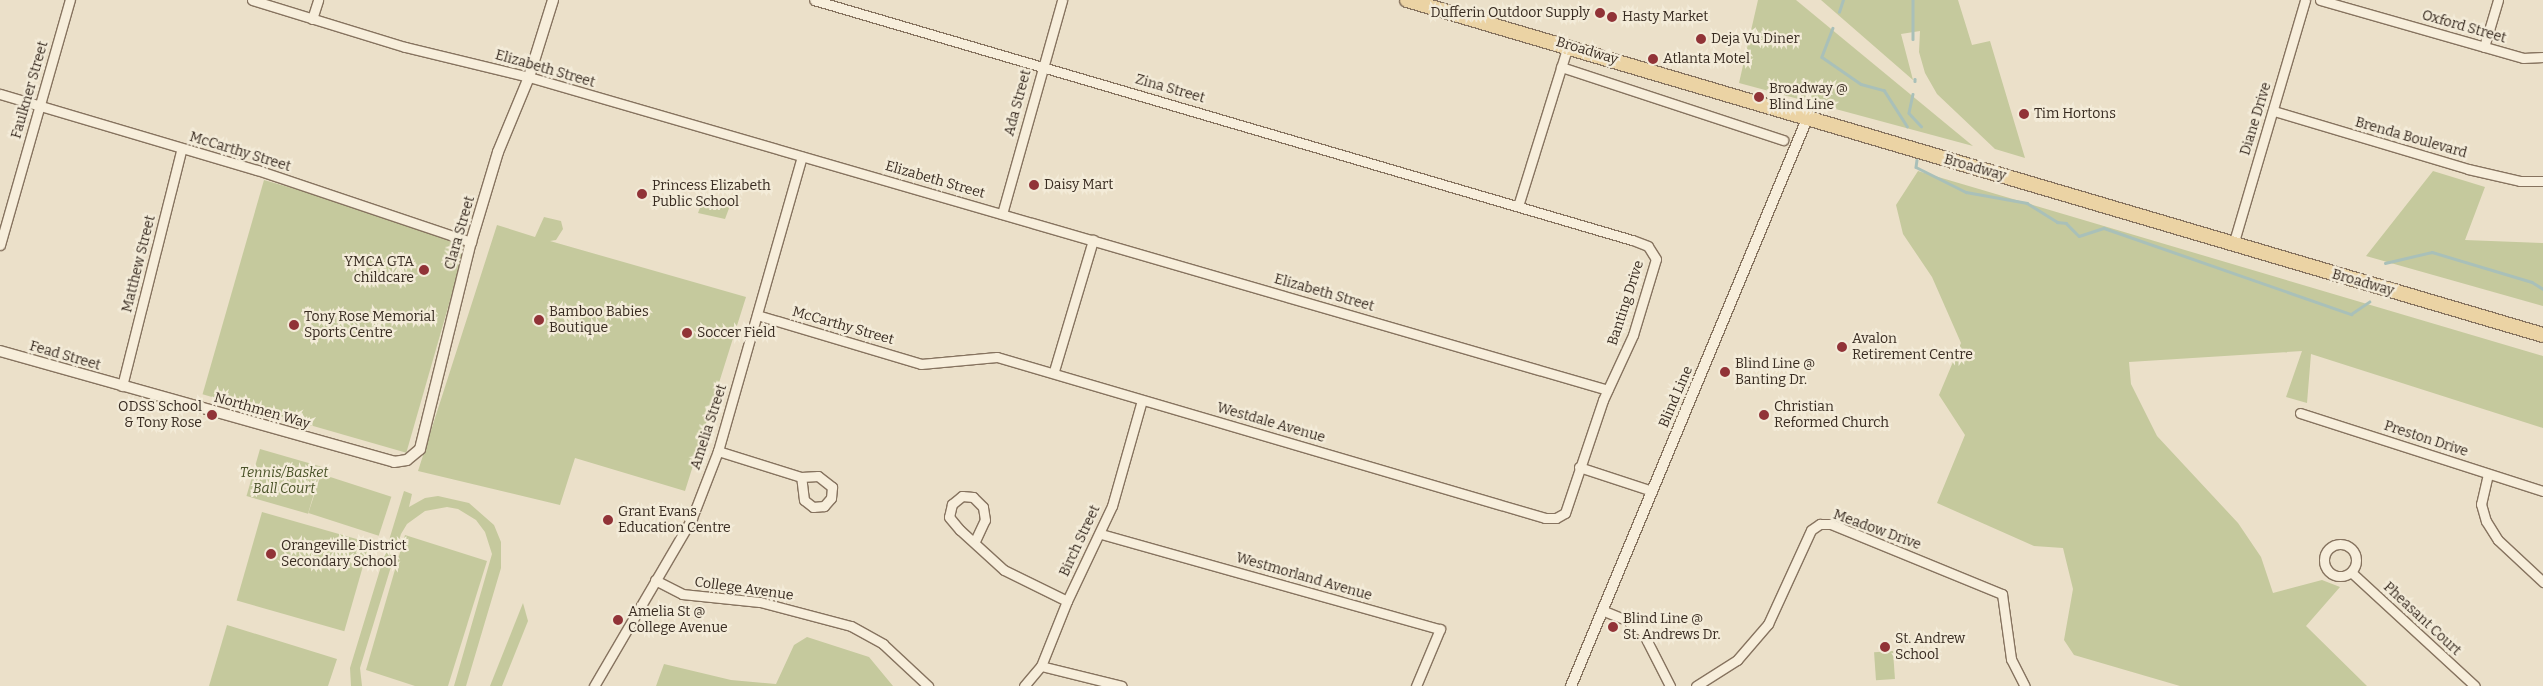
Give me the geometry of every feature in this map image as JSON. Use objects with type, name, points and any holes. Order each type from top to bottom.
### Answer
[{"type":"main road","name":"Broadway","points":[[1407,0],[1568,45],[1807,119],[2543,335]]},
{"type":"street","name":"Faulkner Street","points":[[0,245],[70,0]]},
{"type":"street","name":"Elizabeth Street","points":[[252,0],[405,47],[529,77],[1608,390]]},
{"type":"street","points":[[312,19],[318,0]]},
{"type":"street","name":"Clara Street","points":[[394,462],[407,460],[420,449],[471,242],[498,152],[529,77],[553,0]]},
{"type":"street","name":"Zina Street","points":[[814,0],[1518,206]]},
{"type":"street","name":"Ada Street","points":[[1002,214],[1062,0]]},
{"type":"street","name":"Diane Drive","points":[[2233,245],[2274,111],[2305,0]]},
{"type":"street","name":"Oxford Street","points":[[2320,0],[2523,58],[2543,57]]},
{"type":"street","points":[[2484,47],[2498,0]]},
{"type":"street","points":[[1518,206],[1568,45]]},
{"type":"street","points":[[1561,67],[1783,140]]},
{"type":"street","name":"McCarthy Street","points":[[0,94],[40,104],[257,170],[471,242]]},
{"type":"street","name":"Brenda Boulevard","points":[[2274,111],[2468,169],[2520,181],[2543,181]]},
{"type":"street","name":"Blind Line","points":[[1571,686],[1604,611],[1807,119]]},
{"type":"street","name":"Matthew Street","points":[[122,386],[182,148]]},
{"type":"street","name":"Amelia Street","points":[[594,686],[692,518],[718,451],[802,156]]},
{"type":"street","name":"Banting Drive","points":[[1518,206],[1648,246],[1656,259],[1633,335],[1608,390],[1579,467]]},
{"type":"street","points":[[1054,372],[1092,240]]},
{"type":"street","name":"McCarthy Street","points":[[757,315],[921,364]]},
{"type":"street","name":"Fead Street","points":[[0,351],[122,386]]},
{"type":"street","name":"Westdale Avenue","points":[[921,364],[997,357],[1054,372],[1142,400],[1544,518],[1556,518],[1565,513],[1579,467]]},
{"type":"street","name":"Northmen Way","points":[[122,386],[394,462]]},
{"type":"street","name":"Birch Street","points":[[1024,686],[1041,666],[1067,601],[1101,534],[1112,506],[1142,400]]},
{"type":"street","name":"Preston Drive","points":[[2300,413],[2543,491]]},
{"type":"street","points":[[718,451],[801,477]]},
{"type":"street","points":[[1579,467],[1652,491]]},
{"type":"street","points":[[2488,474],[2481,504],[2486,521],[2498,540],[2543,582]]},
{"type":"street","points":[[975,541],[985,520],[983,507],[973,497],[962,496],[952,504],[949,517],[960,530],[975,541],[1004,570],[1067,601]]},
{"type":"street","name":"Meadow Drive","points":[[1696,686],[1737,660],[1768,624],[1811,530],[1820,524],[1831,524],[2002,594],[2011,659],[2025,686]]},
{"type":"street","name":"Westmorland Avenue","points":[[1101,534],[1440,629],[1416,686]]},
{"type":"street","name":"Pheasant Court","points":[[2351,572],[2475,686]]},
{"type":"street","name":"College Avenue","points":[[655,580],[682,594],[760,602],[851,626],[883,644],[928,686]]},
{"type":"street","points":[[1604,611],[1629,621],[1642,631],[1670,686]]},
{"type":"street","points":[[1041,666],[1122,686]]},
{"type":"green space","points":[[1758,0],[1796,0],[1973,146],[1739,83]]},
{"type":"green space","points":[[1821,0],[1958,0],[1972,45],[1990,41],[2025,158],[1995,149],[1937,94],[1925,73],[1919,52],[1920,31],[1901,34],[1913,80]]},
{"type":"green space","points":[[1918,171],[2543,356],[2543,428],[2311,354],[2307,403],[2286,397],[2302,351],[2129,362],[2131,384],[2157,436],[2238,523],[2261,557],[2273,593],[2322,580],[2340,587],[2306,626],[2367,686],[2180,686],[2074,655],[2064,640],[2073,589],[2063,548],[2034,546],[1937,503],[1965,435],[1939,395],[1961,343],[1932,277],[1903,234],[1896,205]]},
{"type":"green space","points":[[2433,171],[2485,187],[2465,240],[2543,243],[2543,306],[2366,256]]},
{"type":"green space","points":[[264,180],[468,238],[406,453],[203,394]]},
{"type":"green space","points":[[704,197],[731,203],[725,219],[698,213]]},
{"type":"green space","points":[[544,217],[561,221],[563,229],[556,240],[550,241],[746,297],[685,491],[575,458],[560,505],[418,471],[497,225],[535,237]]},
{"type":"green space","name":"Tennis/Basket Ball Court","points":[[260,449],[322,467],[308,514],[246,496]]},
{"type":"green space","points":[[321,474],[391,497],[379,536],[308,513]]},
{"type":"green space","points":[[404,491],[412,494],[409,507],[425,498],[438,496],[469,503],[494,525],[501,542],[501,568],[466,686],[454,686],[492,554],[485,532],[476,520],[458,509],[447,507],[425,511],[407,524],[401,534],[360,668],[362,686],[351,686],[350,668]]},
{"type":"green space","points":[[262,512],[370,543],[344,631],[237,600]]},
{"type":"green space","points":[[405,535],[487,561],[448,686],[415,686],[366,670]]},
{"type":"green space","points":[[523,603],[528,621],[502,686],[490,686]]},
{"type":"green space","points":[[227,625],[337,659],[328,686],[209,686]]},
{"type":"green space","points":[[807,637],[869,657],[893,686],[656,686],[664,664],[731,680],[776,684],[794,645]]},
{"type":"green space","points":[[1893,651],[1895,679],[1876,680],[1874,652]]},
{"type":"waterway","points":[[1839,12],[1843,0]]},
{"type":"waterway","points":[[1913,0],[1913,39]]},
{"type":"waterway","points":[[1833,28],[1822,57],[1861,84],[1884,90],[1907,126]]},
{"type":"waterway","points":[[1913,94],[1909,113],[1921,126]]},
{"type":"waterway","points":[[1917,160],[1916,167],[1966,192],[2027,203],[2057,222],[2066,223],[2079,236],[2104,228],[2351,314],[2369,302]]},
{"type":"waterway","points":[[2385,263],[2432,252],[2532,282],[2543,289]]},
{"type":"place","name":"Dufferin Outdoor Supply","points":[[1600,13]]},
{"type":"place","name":"Hasty Market","points":[[1612,17]]},
{"type":"place","name":"Deja Vu Diner","points":[[1701,39]]},
{"type":"place","name":"Atlanta Motel","points":[[1653,59]]},
{"type":"place","name":"Broadway @ Blind Line","points":[[1759,97]]},
{"type":"place","name":"Tim Hortons","points":[[2024,114]]},
{"type":"place","name":"Daisy Mart","points":[[1034,185]]},
{"type":"place","name":"Princess Elizabeth Public School","points":[[642,194]]},
{"type":"place","name":"YMCA GTA childcare","points":[[424,270]]},
{"type":"place","name":"Bamboo Babies Boutique","points":[[539,320]]},
{"type":"place","name":"Tony Rose Memorial Sports Centre","points":[[294,325]]},
{"type":"place","name":"Soccer Field","points":[[687,333]]},
{"type":"place","name":"Avalon Retirement Centre","points":[[1842,347]]},
{"type":"place","name":"Blind Line @ Banting Dr.","points":[[1725,372]]},
{"type":"place","name":"ODSS School & Tony Rose","points":[[212,415]]},
{"type":"place","name":"Christian Reformed Church","points":[[1764,415]]},
{"type":"place","name":"Grant Evans Education Centre","points":[[608,520]]},
{"type":"place","name":"Orangeville District Secondary School","points":[[271,554]]},
{"type":"place","name":"Amelia St @ College Avenue","points":[[618,620]]},
{"type":"place","name":"Blind Line @ St. Andrews Dr.","points":[[1613,627]]},
{"type":"place","name":"St. Andrew School","points":[[1885,647]]}]
